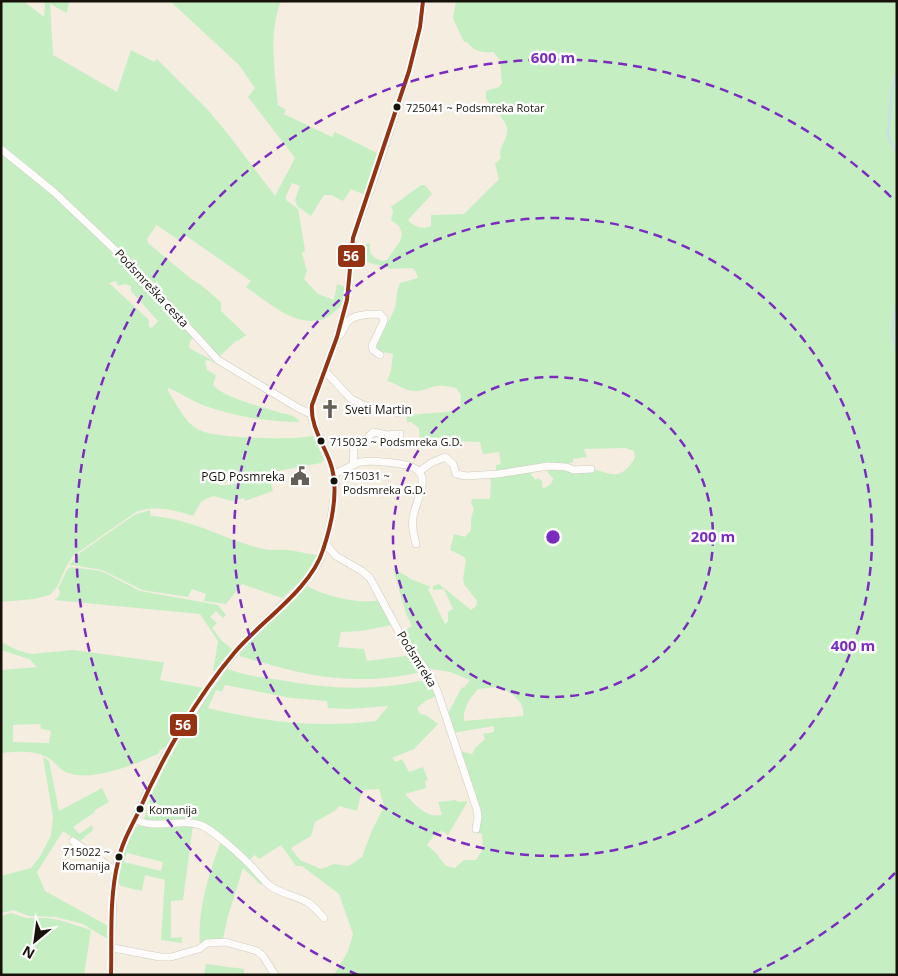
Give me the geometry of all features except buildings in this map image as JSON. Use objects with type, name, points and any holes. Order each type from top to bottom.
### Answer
[{"type":"street","points":[[111,975],[114,891],[120,852],[167,752],[217,676],[236,651],[313,572],[322,555],[333,500],[334,482],[333,473],[312,414],[312,405],[337,337],[347,300],[353,238],[409,71],[420,25],[423,1]]},
{"type":"street","name":"Podsmreška cesta","points":[[1,149],[54,192],[132,266],[218,360],[300,409],[312,414]]},
{"type":"street","points":[[337,337],[341,335],[353,318],[380,314],[384,318],[383,323],[372,346],[373,350],[380,355]]},
{"type":"street","points":[[325,371],[350,399],[394,414],[409,412]]},
{"type":"street","points":[[353,465],[355,441],[368,439],[373,432],[400,434]]},
{"type":"street","points":[[420,471],[431,463],[445,458],[453,464],[456,474],[466,476],[498,474],[548,466],[566,467],[574,470],[591,469]]},
{"type":"street","points":[[333,473],[366,462],[406,464],[420,471],[423,483],[412,519],[416,544]]},
{"type":"street","name":"Podsmreka","points":[[325,543],[336,556],[362,571],[370,578],[399,632],[432,678],[477,810],[476,829]]},
{"type":"street","points":[[135,819],[140,822],[186,822],[202,826],[216,834],[268,884],[279,892],[308,902],[324,918]]},
{"type":"street","points":[[73,841],[116,871]]},
{"type":"street","points":[[112,948],[160,957],[172,957],[199,949],[207,943],[225,942],[257,951],[263,956],[276,975]]},
{"type":"green space","points":[[1,1],[26,1],[44,17],[45,4],[41,1],[69,1],[67,13],[50,4],[53,55],[117,92],[131,50],[154,62],[157,59],[207,109],[275,196],[295,158],[248,97],[255,88],[239,65],[170,1],[281,1],[277,14],[274,39],[274,66],[278,105],[286,110],[284,114],[332,137],[335,132],[377,153],[365,195],[351,189],[343,201],[331,195],[324,195],[311,216],[297,206],[295,200],[300,186],[292,183],[286,196],[286,200],[298,209],[305,250],[302,253],[307,271],[304,279],[318,294],[334,300],[337,284],[346,287],[341,306],[321,320],[311,321],[291,316],[272,306],[246,287],[251,281],[185,235],[180,241],[155,224],[156,226],[147,239],[148,243],[221,302],[221,311],[246,335],[237,340],[220,356],[212,352],[153,285],[1,146]]},
{"type":"green space","points":[[456,1],[897,1],[897,975],[334,975],[348,951],[353,934],[339,894],[302,866],[296,866],[281,845],[259,859],[255,855],[248,861],[209,827],[192,822],[148,821],[144,819],[153,791],[168,760],[202,704],[227,669],[260,677],[319,686],[355,688],[391,686],[430,679],[437,696],[427,700],[417,708],[420,714],[426,715],[438,724],[414,749],[392,758],[396,762],[402,759],[409,772],[423,767],[428,780],[425,781],[426,788],[405,794],[417,807],[426,813],[442,815],[438,802],[468,801],[448,835],[443,831],[435,834],[427,845],[446,866],[455,868],[464,860],[476,860],[483,849],[482,834],[477,833],[480,818],[459,752],[472,754],[475,748],[485,739],[483,734],[494,732],[494,726],[452,733],[447,715],[462,687],[464,688],[470,680],[450,672],[426,668],[422,663],[403,633],[412,626],[406,614],[393,568],[413,580],[431,587],[428,589],[445,624],[448,622],[448,612],[453,609],[444,589],[433,590],[433,586],[439,584],[471,610],[476,606],[477,601],[464,584],[466,560],[450,550],[454,534],[465,537],[471,530],[474,508],[471,504],[472,499],[490,499],[491,479],[493,476],[532,470],[531,475],[536,480],[538,478],[542,481],[542,487],[544,488],[553,480],[548,473],[549,467],[576,472],[592,472],[595,469],[618,474],[626,469],[635,458],[634,451],[625,448],[584,449],[587,457],[573,459],[573,462],[564,466],[548,464],[496,473],[496,465],[501,464],[499,452],[483,454],[480,442],[445,441],[444,437],[420,440],[419,428],[411,422],[407,422],[406,415],[447,412],[460,409],[461,395],[456,388],[436,386],[413,391],[387,381],[391,371],[393,354],[381,351],[376,346],[394,310],[400,283],[418,278],[412,268],[392,269],[366,262],[364,256],[365,245],[370,244],[370,253],[375,258],[387,260],[400,241],[402,234],[399,226],[391,220],[393,211],[391,207],[421,185],[425,185],[432,194],[408,220],[416,226],[425,228],[431,226],[431,215],[464,214],[499,179],[495,164],[501,158],[500,154],[507,128],[501,117],[486,99],[486,91],[499,87],[502,83],[500,60],[493,52],[478,51],[467,42],[464,42],[453,18]],"holes":[[[225,685],[291,698],[327,701],[328,708],[349,709],[388,706],[376,721],[313,724],[250,717],[208,708],[216,690],[222,692]],[[498,687],[516,697],[522,706],[523,716],[464,721],[466,707],[478,689]],[[379,789],[384,807],[372,830],[362,857],[349,866],[334,864],[321,869],[300,860],[291,848],[311,836],[315,822],[336,810],[339,806],[357,811],[362,790]]]},
{"type":"green space","points":[[1,151],[30,174],[131,267],[194,337],[190,341],[189,348],[221,365],[208,360],[205,361],[207,370],[216,375],[213,385],[225,394],[244,402],[287,414],[300,422],[275,421],[224,412],[200,404],[168,388],[168,391],[189,423],[199,430],[208,433],[238,437],[313,436],[324,459],[321,463],[234,482],[220,483],[219,485],[229,485],[277,475],[276,478],[270,480],[273,491],[245,501],[244,498],[232,501],[214,496],[201,502],[193,516],[171,510],[158,509],[136,512],[73,556],[57,587],[50,595],[34,599],[1,602]],"holes":[[[116,281],[118,286],[125,284],[131,286],[131,291],[158,321],[152,328],[149,327],[149,320],[109,283]]]},
{"type":"green space","points":[[150,510],[151,516],[194,525],[266,550],[287,550],[317,555],[317,559],[302,580],[282,598],[242,584],[226,604],[204,601],[206,594],[192,589],[188,597],[142,590],[102,570],[69,566],[77,555],[134,515]]},
{"type":"green space","points":[[71,567],[101,571],[140,591],[218,605],[226,615],[223,618],[216,611],[210,617],[217,623],[212,628],[222,641],[232,649],[215,671],[213,671],[218,641],[200,614],[54,600],[59,595],[60,591],[58,589],[67,570]]},
{"type":"green space","points":[[306,585],[332,596],[363,601],[380,600],[392,625],[361,631],[341,632],[338,647],[364,649],[367,661],[413,655],[425,671],[376,679],[353,679],[310,674],[240,656],[239,654],[258,632]]},
{"type":"green space","points":[[1,642],[31,654],[73,650],[164,662],[160,680],[204,688],[167,746],[160,750],[158,754],[114,771],[101,774],[78,775],[66,772],[50,759],[39,754],[1,753],[1,670],[37,667],[29,659],[1,650]],"holes":[[[40,724],[41,729],[51,731],[49,743],[13,742],[13,725]]]},
{"type":"green space","points":[[43,757],[49,761],[59,811],[102,788],[109,802],[73,827],[79,834],[92,825],[93,830],[79,842],[63,831],[37,872],[45,891],[110,927],[109,940],[83,924],[56,917],[29,916],[14,910],[1,913],[1,876],[31,868],[41,855],[51,835],[53,817]]},
{"type":"green space","points":[[193,825],[183,900],[171,901],[171,938],[182,937],[182,943],[161,940],[165,880],[145,875],[142,891],[121,886],[119,880],[120,864],[137,826]],"holes":[[[127,853],[163,862],[161,871],[124,862]]]},
{"type":"green space","points":[[221,841],[264,880],[261,885],[243,868],[223,939],[200,945],[202,905],[208,879]]},
{"type":"green space","points":[[11,913],[26,918],[59,920],[91,930],[84,975],[1,975],[1,916]]},
{"type":"green space","points":[[206,964],[244,969],[244,975],[204,975]]},
{"type":"waterway","points":[[897,72],[892,89],[888,137],[897,152]]},
{"type":"waterway","points":[[897,308],[892,328],[894,342],[897,347]]},
{"type":"transit line","name":"56","points":[[111,975],[112,904],[119,856],[126,837],[158,771],[193,709],[221,670],[246,640],[297,591],[317,564],[323,550],[332,517],[335,495],[333,472],[315,427],[312,405],[337,337],[347,300],[353,238],[409,71],[420,27],[423,1]]},
{"type":"place","name":"725041 ~ Podsmreka Rotar","points":[[397,107]]},
{"type":"place","name":"Sveti Martin","points":[[330,409]]},
{"type":"place","name":"715032 ~ Podsmreka G.D.","points":[[321,441]]},
{"type":"place","name":"PGD Posmreka","points":[[300,476]]},
{"type":"place","name":"715031 ~ Podsmreka G.D.","points":[[334,481]]},
{"type":"place","name":"Komanija","points":[[140,809]]},
{"type":"place","name":"715022 ~ Komanija","points":[[119,857]]}]
